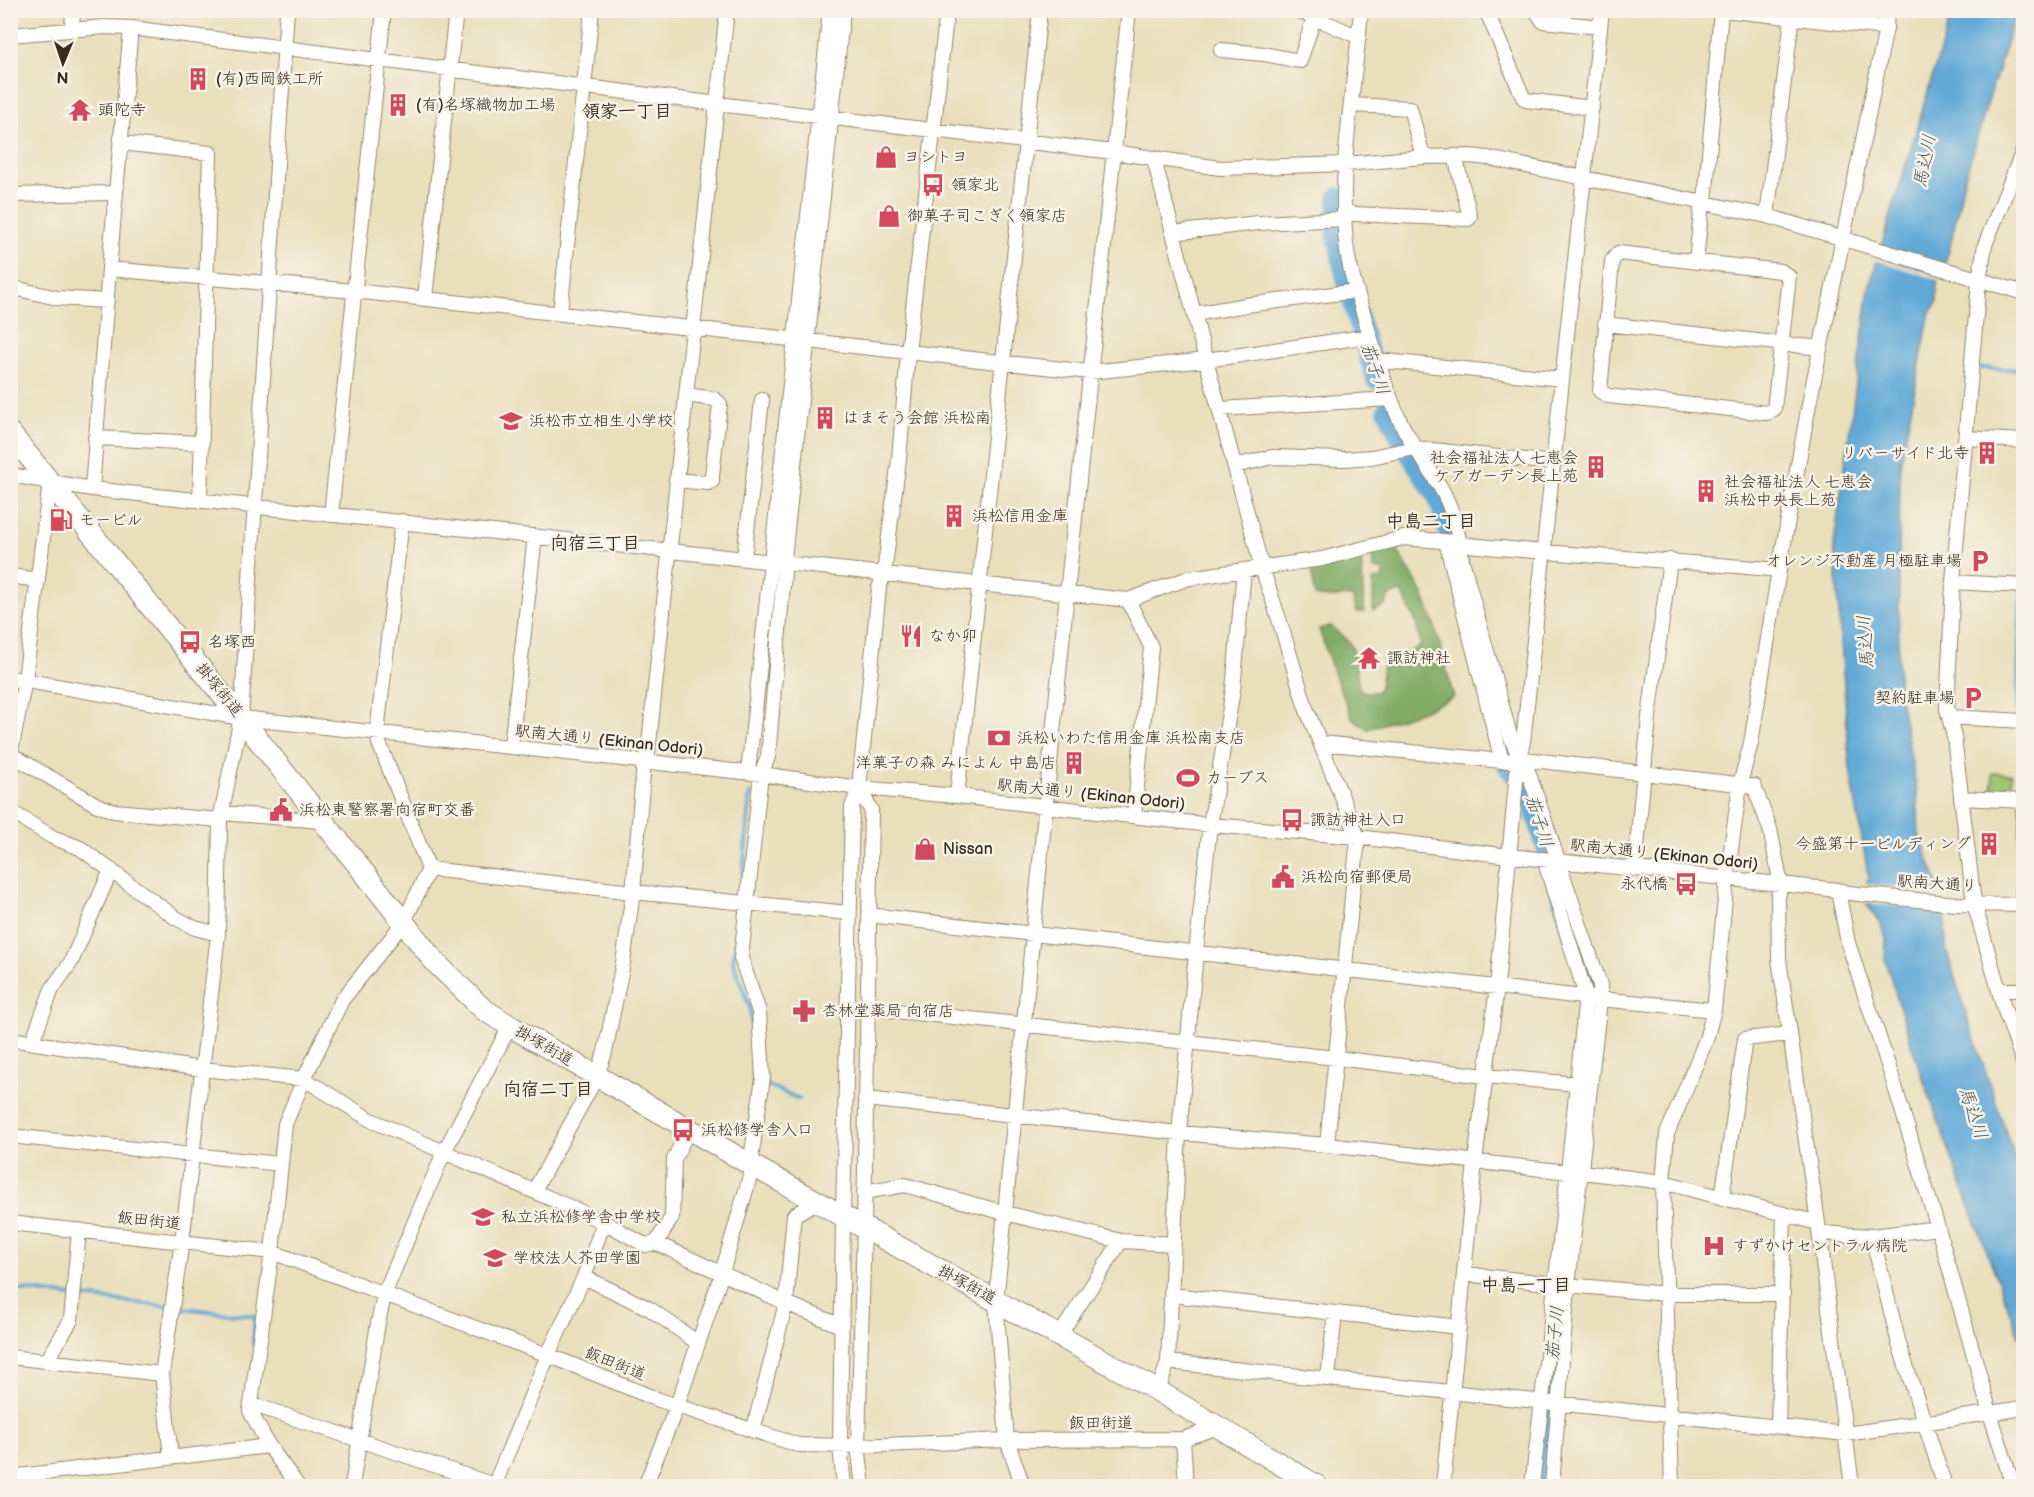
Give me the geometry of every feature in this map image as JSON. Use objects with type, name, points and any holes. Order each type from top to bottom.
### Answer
[{"type":"highway","name":"掛塚街道","points":[[10,433],[242,718],[435,962],[483,1009],[753,1166],[1158,1391],[1317,1486]]},
{"type":"street","points":[[72,30],[73,10]]},
{"type":"street","points":[[171,1458],[162,1374],[182,1242],[218,934],[220,817],[242,718],[287,10]]},
{"type":"street","points":[[331,515],[384,10]]},
{"type":"street","points":[[424,298],[456,10]]},
{"type":"street","points":[[560,313],[592,10]]},
{"type":"street","points":[[534,1191],[597,1076],[605,1052],[623,963],[633,892],[645,762],[727,10]]},
{"type":"street","points":[[645,1486],[676,1406],[722,1273],[753,1166],[763,1078],[759,1012],[741,958],[743,902],[754,773],[749,763],[778,562],[802,340],[825,116],[830,10]]},
{"type":"street","points":[[825,116],[843,10]]},
{"type":"street","points":[[843,1486],[840,1446],[841,1326],[852,807],[859,788],[879,588],[884,574],[898,459],[947,10]]},
{"type":"street","points":[[957,796],[1040,10]]},
{"type":"street","points":[[1023,1486],[1008,1440],[996,1302],[1045,807],[1129,10]]},
{"type":"street","points":[[1297,10],[1359,38]]},
{"type":"street","points":[[1361,10],[1352,105],[1342,164],[1341,218],[1353,291],[1366,337],[1377,360],[1387,400],[1403,426],[1410,449],[1444,495],[1453,543],[1462,560],[1510,735],[1514,763],[1509,856],[1497,986],[1475,1162],[1443,1486]]},
{"type":"street","points":[[1486,10],[1526,100],[1592,108]]},
{"type":"street","points":[[1539,10],[1543,21],[1600,27]]},
{"type":"street","points":[[1532,1486],[1541,1401],[1562,1284],[1600,985],[1514,763],[1523,742],[1542,553],[1586,178],[1602,10]]},
{"type":"street","points":[[1696,262],[1722,10],[1793,14],[1886,28]]},
{"type":"street","points":[[1672,1486],[1663,1182],[1667,1134],[1706,1040],[1714,1010],[1727,879],[1740,784],[1751,743],[1779,570],[1820,348],[1847,239],[1886,28],[1887,10]]},
{"type":"street","points":[[1767,216],[1793,14]]},
{"type":"street","points":[[1221,50],[1264,54],[1300,62],[1314,18]]},
{"type":"street","points":[[10,35],[105,27],[131,28],[1224,168],[1342,164],[1423,157],[1488,158],[1767,216],[2024,294]]},
{"type":"street","points":[[92,489],[131,28]]},
{"type":"street","points":[[1352,105],[1410,108],[1423,157]]},
{"type":"street","points":[[121,143],[210,153],[200,501]]},
{"type":"street","points":[[2024,148],[1985,244],[1979,280],[1953,582],[1947,704],[1954,737],[1974,903],[2024,1065]]},
{"type":"street","points":[[1173,233],[1258,223],[1341,218],[1353,214],[1468,219],[1470,217],[1455,156]]},
{"type":"street","points":[[1154,159],[1262,568],[1280,619],[1306,708],[1358,837],[1327,1145]]},
{"type":"street","points":[[10,195],[116,193]]},
{"type":"street","points":[[1618,253],[1781,271],[1789,277],[1776,404],[1774,409],[1767,413],[1602,394],[1599,389],[1605,324],[1612,261],[1618,253]]},
{"type":"street","points":[[109,269],[270,282],[424,298],[1090,372],[1206,360],[1366,337]]},
{"type":"street","points":[[10,287],[57,298],[107,301]]},
{"type":"street","points":[[1194,314],[1353,291]]},
{"type":"street","points":[[1605,324],[1820,348]]},
{"type":"street","points":[[1377,360],[1562,379]]},
{"type":"street","points":[[676,480],[708,483],[712,481],[720,404],[714,399],[686,395]]},
{"type":"street","points":[[744,558],[762,400]]},
{"type":"street","points":[[1220,409],[1387,400]]},
{"type":"street","points":[[95,438],[201,443]]},
{"type":"street","points":[[1965,438],[2024,441]]},
{"type":"street","points":[[1235,466],[1272,457],[1349,459],[1410,449],[1553,463]]},
{"type":"street","points":[[10,475],[92,489],[669,549],[1128,600],[1189,578],[1322,559],[1403,538],[1542,553],[1670,560],[1779,570]]},
{"type":"street","points":[[50,482],[25,680],[11,755],[97,805],[114,811],[323,821]]},
{"type":"street","points":[[297,1486],[269,1446],[250,1411],[272,1252],[285,1124],[342,1000],[404,922],[429,869],[379,743],[377,732],[402,521]]},
{"type":"street","points":[[511,746],[535,536]]},
{"type":"street","points":[[1635,868],[1649,717],[1670,560]]},
{"type":"street","points":[[1158,1391],[1168,1362],[1179,1133],[1196,953],[1210,825],[1233,690],[1244,570]]},
{"type":"street","points":[[10,576],[38,580]]},
{"type":"street","points":[[1953,582],[2021,586]]},
{"type":"street","points":[[1128,600],[1151,647],[1134,816]]},
{"type":"street","name":"駅南大通り (Ekinan Odori)","points":[[10,678],[242,718],[754,773],[859,788],[957,796],[1210,825],[1358,837],[1509,856],[1843,892]]},
{"type":"street","points":[[1949,717],[2024,721]]},
{"type":"street","points":[[1321,743],[1514,763],[1644,772],[1754,786],[1770,829],[1781,885],[1778,897],[1779,959],[1852,1486]]},
{"type":"street","points":[[859,788],[870,810],[864,1227],[858,1446],[862,1486]]},
{"type":"street","points":[[1961,798],[2023,801],[2023,904]]},
{"type":"street","points":[[10,811],[52,837],[80,848],[176,918],[195,928],[218,934]]},
{"type":"street","points":[[1551,860],[1586,996],[1578,1084],[1575,1172]]},
{"type":"street","points":[[429,869],[849,913]]},
{"type":"street","points":[[32,1042],[52,989],[71,962],[111,870]]},
{"type":"street","points":[[1843,892],[1848,943],[1891,1074],[1994,1412],[2013,1486]]},
{"type":"street","name":"駅南大通り","points":[[1843,892],[1957,904],[2023,904]]},
{"type":"street","points":[[869,915],[1600,999],[1714,1010]]},
{"type":"street","points":[[1999,990],[2024,990]]},
{"type":"street","points":[[868,1008],[1485,1076],[1578,1084]]},
{"type":"street","points":[[352,1486],[385,1292],[444,1152],[510,1026]]},
{"type":"street","points":[[1722,1198],[1745,1039],[1789,1034]]},
{"type":"street","points":[[10,1039],[201,1069],[304,1079],[371,1120],[604,1222],[645,1245],[656,1243],[841,1326]]},
{"type":"street","points":[[865,1099],[1179,1133],[1327,1145],[1663,1182],[1784,1215],[1818,1228],[1872,1236],[1938,1228]]},
{"type":"street","points":[[656,1243],[672,1217],[674,1160],[689,1129]]},
{"type":"street","points":[[10,1136],[280,1164]]},
{"type":"street","points":[[864,1192],[905,1185],[1121,1241],[1174,1244]]},
{"type":"street","points":[[753,1431],[786,1303],[794,1215],[818,1201]]},
{"type":"street","points":[[1778,1427],[1784,1215]]},
{"type":"street","points":[[251,1404],[494,1486],[548,1355],[584,1277],[604,1222]]},
{"type":"street","name":"飯田街道","points":[[10,1223],[272,1252],[385,1292],[676,1406],[798,1445],[858,1446],[1008,1440],[1183,1439],[1218,1427]]},
{"type":"street","points":[[47,1361],[71,1320],[79,1230]]},
{"type":"street","points":[[1872,1236],[1899,1344],[1945,1486]]},
{"type":"street","points":[[1059,1336],[1121,1241]]},
{"type":"street","points":[[1464,1274],[1666,1294],[1783,1294]]},
{"type":"street","points":[[584,1277],[650,1309],[698,1343]]},
{"type":"street","points":[[1552,1486],[1558,1402],[1562,1284]]},
{"type":"street","points":[[1172,1295],[1459,1327]]},
{"type":"street","points":[[1328,1378],[1335,1313]]},
{"type":"street","points":[[10,1357],[162,1374]]},
{"type":"street","points":[[1168,1362],[1328,1378],[1452,1394],[1558,1402],[1846,1434],[2024,1408]]},
{"type":"street","points":[[1183,1439],[1186,1486]]},
{"type":"street","points":[[10,1476],[269,1446]]},
{"type":"green space","points":[[1395,548],[1424,597],[1436,630],[1454,697],[1422,711],[1368,729],[1352,718],[1319,629],[1331,626],[1350,643],[1354,652],[1359,689],[1365,692],[1377,692],[1380,687],[1383,665],[1421,646],[1416,623],[1402,592],[1389,596],[1385,606],[1373,611],[1373,580],[1384,579],[1384,570],[1373,569],[1374,553]]},
{"type":"green space","points":[[1358,558],[1362,568],[1364,612],[1357,612],[1352,597],[1315,596],[1311,568]]},
{"type":"green space","points":[[1993,773],[2012,774],[2011,797],[1992,796]]},
{"type":"water","name":"馬込川","points":[[1952,11],[2016,11],[1964,180],[1949,251],[1937,284],[1937,303],[1930,312],[1900,466],[1898,687],[1917,791],[1919,834],[1937,881],[1945,916],[1946,949],[2023,1182],[2023,1346],[1917,1062],[1885,960],[1886,938],[1880,923],[1866,904],[1868,874],[1850,769],[1834,544],[1869,288]]},
{"type":"pier","points":[[1876,256],[1943,277],[1941,281],[1875,260]]},
{"type":"pier","points":[[1864,884],[1942,892],[1947,911],[1863,903]]},
{"type":"waterway","name":"茄子川","points":[[1339,198],[1338,233],[1343,264],[1377,379]]},
{"type":"waterway","points":[[1981,368],[2024,370]]},
{"type":"waterway","name":"茄子川","points":[[1388,410],[1405,445],[1438,496],[1458,564]]},
{"type":"waterway","points":[[2017,710],[2024,518]]},
{"type":"waterway","name":"茄子川","points":[[1496,712],[1507,751],[1508,765],[1514,773],[1525,779],[1527,784],[1587,973],[1590,1007]]},
{"type":"waterway","points":[[742,888],[750,793]]},
{"type":"waterway","points":[[739,919],[733,962],[750,1008],[755,1080],[799,1099]]},
{"type":"waterway","points":[[10,1289],[255,1316],[253,1344]]},
{"type":"waterway","name":"茄子川","points":[[1543,1486],[1550,1383]]},
{"type":"waterway","points":[[267,1428],[280,1450]]},
{"type":"place","name":"(有)西岡鉄工所","points":[[198,79]]},
{"type":"place","name":"(有)名塚織物加工場","points":[[398,105]]},
{"type":"place","name":"頭陀寺","points":[[80,110]]},
{"type":"place","name":"ヨシトヨ","points":[[886,157]]},
{"type":"place","name":"領家北","points":[[933,185]]},
{"type":"place","name":"御菓子司こぎく領家店","points":[[889,216]]},
{"type":"place","name":"はまそう会館 浜松南","points":[[825,418]]},
{"type":"place","name":"浜松市立相生小学校","points":[[511,421]]},
{"type":"place","name":"リバーサイド北寺","points":[[1987,453]]},
{"type":"place","name":"社会福祉法人 七恵会 ケアガーデン長上苑","points":[[1596,467]]},
{"type":"place","name":"社会福祉法人 七恵会 浜松中央長上苑","points":[[1706,491]]},
{"type":"place","name":"浜松信用金庫","points":[[954,516]]},
{"type":"place","name":"モービル","points":[[61,520]]},
{"type":"place","name":"オレンジ不動産 月極駐車場","points":[[1980,561]]},
{"type":"place","name":"なか卯","points":[[911,636]]},
{"type":"place","name":"名塚西","points":[[190,642]]},
{"type":"place","name":"諏訪神社","points":[[1369,658]]},
{"type":"place","name":"契約駐車場","points":[[1973,698]]},
{"type":"place","name":"浜松いわた信用金庫 浜松南支店","points":[[999,738]]},
{"type":"place","name":"洋菓子の森 みによん 中島店","points":[[1074,763]]},
{"type":"place","name":"カーブス","points":[[1188,778]]},
{"type":"place","name":"浜松東警察署向宿町交番","points":[[281,810]]},
{"type":"place","name":"諏訪神社入口","points":[[1292,820]]},
{"type":"place","name":"今盛第十一ビルディング","points":[[1989,844]]},
{"type":"place","name":"Nissan","points":[[925,849]]},
{"type":"place","name":"浜松向宿郵便局","points":[[1283,877]]},
{"type":"place","name":"永代橋","points":[[1686,884]]},
{"type":"place","name":"杏林堂薬局 向宿店","points":[[804,1011]]},
{"type":"place","name":"浜松修学舎入口","points":[[683,1130]]},
{"type":"place","name":"私立浜松修学舎中学校","points":[[483,1217]]},
{"type":"place","name":"すずかけセントラル病院","points":[[1714,1246]]},
{"type":"place","name":"学校法人芥田学園","points":[[495,1258]]},
{"type":"district","name":"領家一丁目","points":[[627,111]]},
{"type":"district","name":"中島二丁目","points":[[1431,521]]},
{"type":"district","name":"向宿三丁目","points":[[595,543]]},
{"type":"district","name":"向宿二丁目","points":[[548,1089]]},
{"type":"district","name":"中島一丁目","points":[[1526,1285]]}]
